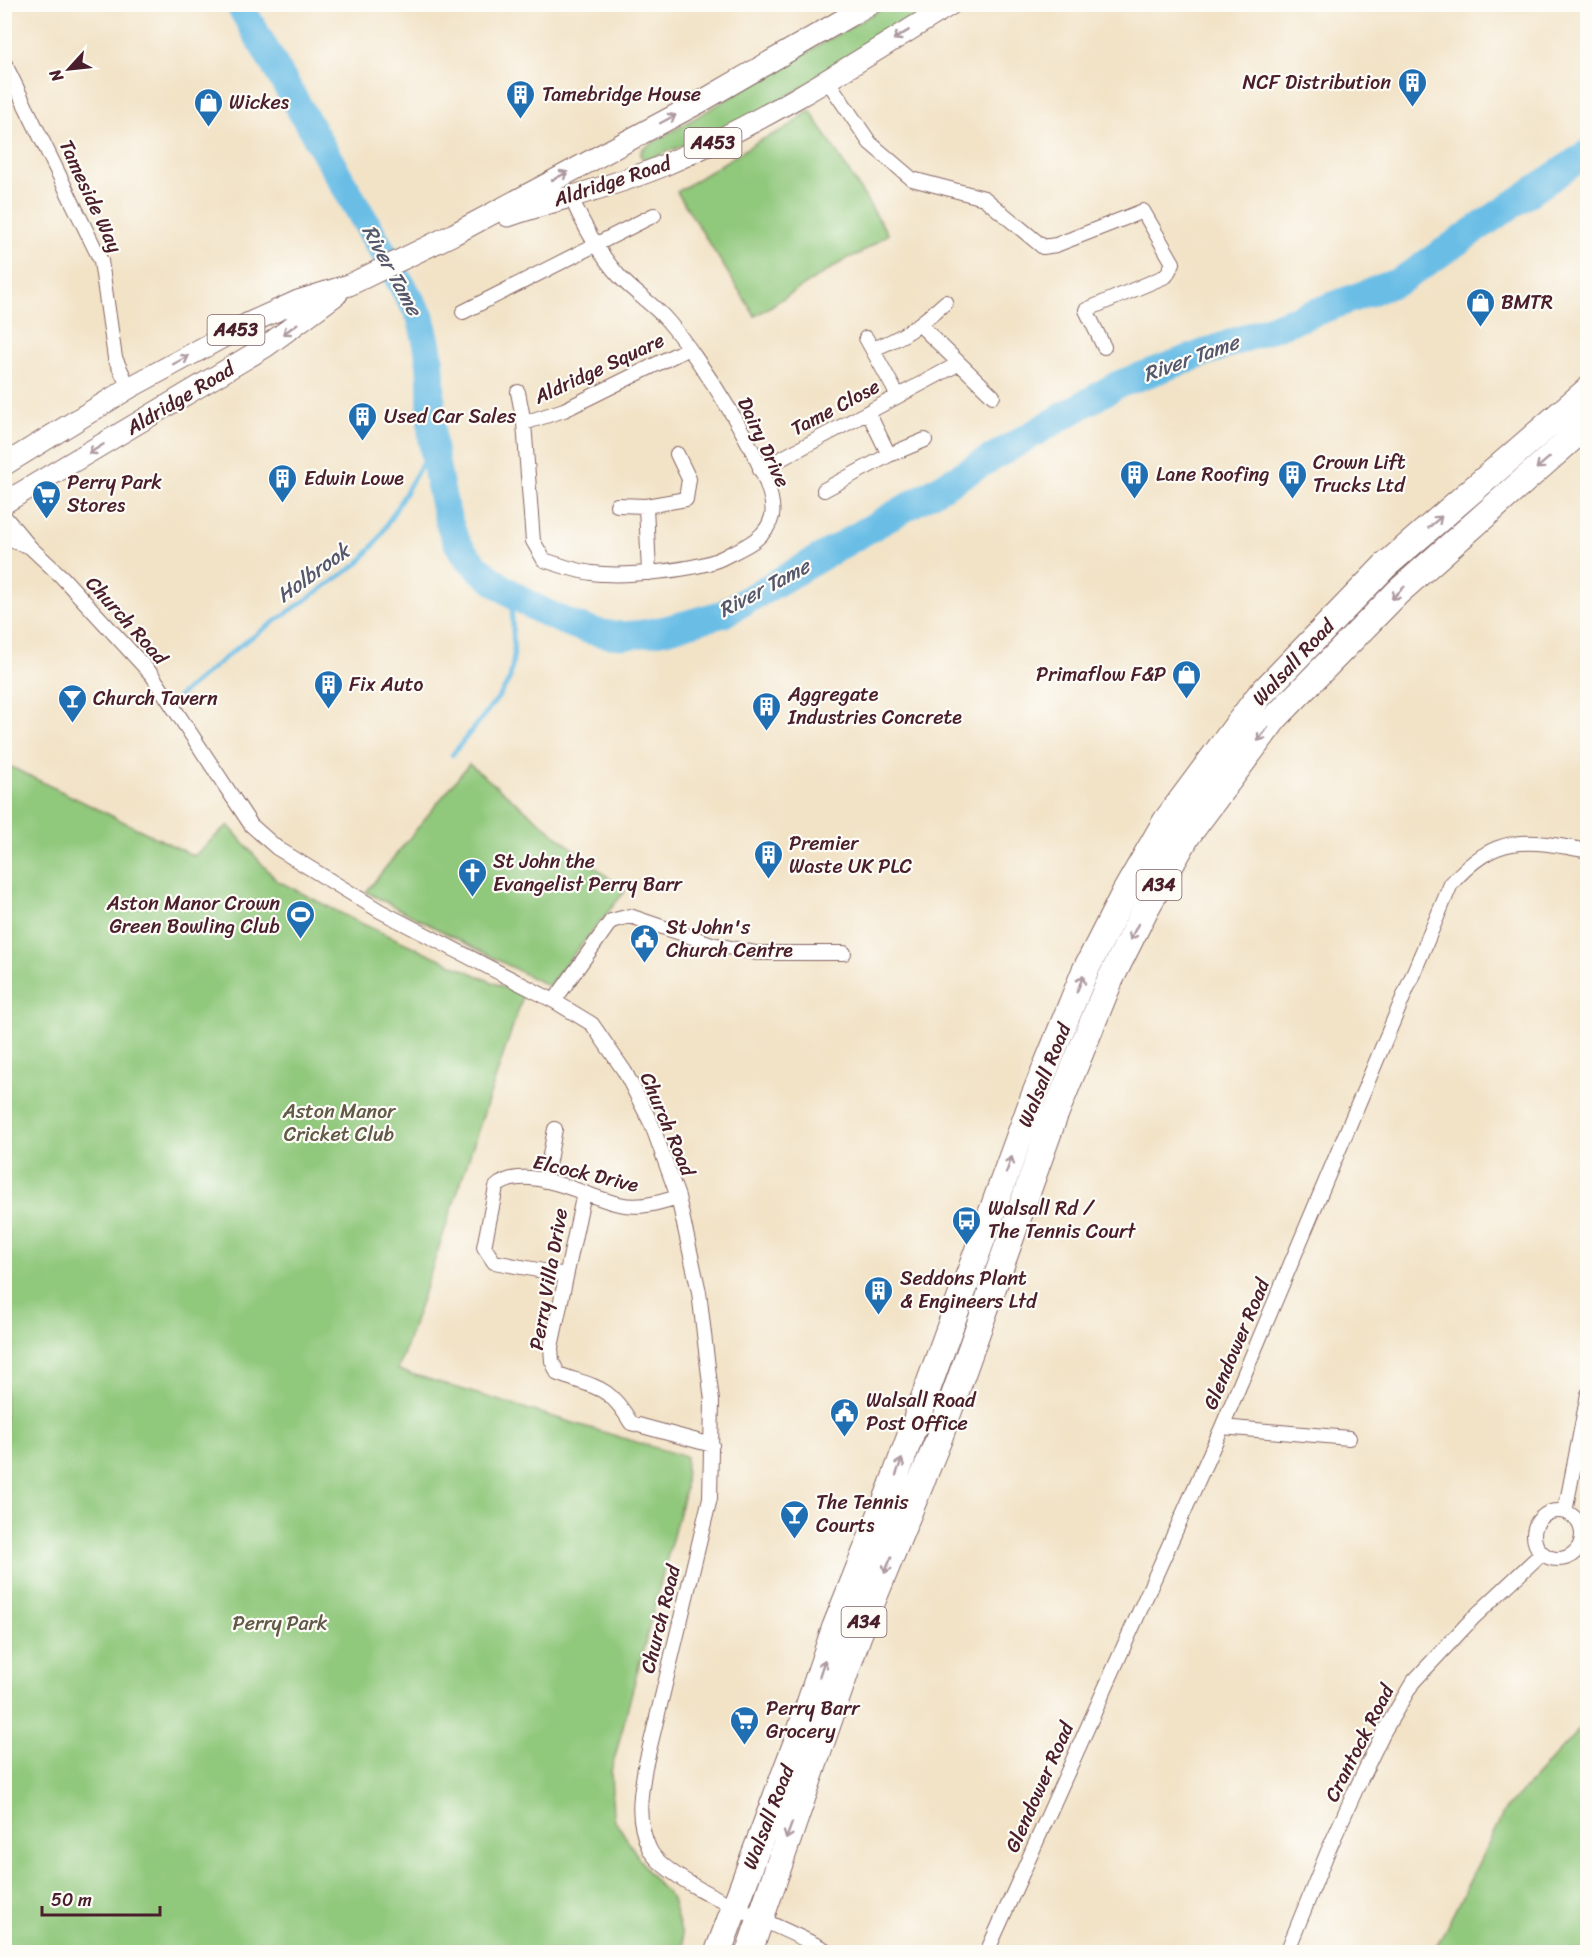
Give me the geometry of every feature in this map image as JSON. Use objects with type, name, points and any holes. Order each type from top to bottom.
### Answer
[{"type":"highway","name":"Walsall Road","points":[[718,1953],[796,1744],[835,1628],[892,1486],[1033,1099],[1085,971],[1124,894],[1166,821],[1259,696],[1385,566],[1587,390]]},
{"type":"highway","name":"Walsall Road","points":[[749,1953],[858,1636],[938,1441],[1054,1118],[1110,980],[1146,908],[1187,836],[1275,718],[1398,592],[1587,424]]},
{"type":"main road","name":"Aldridge Road","points":[[4,465],[129,388],[247,324],[298,301],[349,285],[454,234],[617,147],[870,4]]},
{"type":"main road","name":"Aldridge Road","points":[[454,234],[570,195],[634,177],[694,152],[756,122],[951,4]]},
{"type":"main road","points":[[617,147],[634,177]]},
{"type":"main road","name":"Aldridge Road","points":[[4,503],[265,347],[349,285]]},
{"type":"main road","points":[[129,388],[145,418]]},
{"type":"street","name":"Tameside Way","points":[[4,62],[101,261],[116,358],[129,388]]},
{"type":"street","points":[[826,81],[870,143],[912,179],[984,198],[1043,247],[1056,245],[1143,211],[1173,263],[1166,276],[1086,310],[1104,347]]},
{"type":"street","name":"Dairy Drive","points":[[518,392],[524,423],[533,541],[544,560],[592,573],[649,573],[718,561],[760,537],[772,516],[769,491],[726,403],[689,348],[664,317],[618,275],[579,215],[570,195]]},
{"type":"street","points":[[463,312],[654,215]]},
{"type":"street","name":"Tame Close","points":[[898,396],[869,343],[896,341],[920,325],[946,302]]},
{"type":"street","points":[[920,325],[993,396]]},
{"type":"street","name":"Aldridge Square","points":[[524,423],[564,411],[689,348]]},
{"type":"street","name":"Tame Close","points":[[760,470],[958,364]]},
{"type":"street","points":[[868,412],[889,455]]},
{"type":"street","points":[[824,490],[889,455],[925,440]]},
{"type":"street","points":[[617,505],[646,506],[686,499],[689,479],[677,454]]},
{"type":"street","points":[[646,506],[649,573]]},
{"type":"street","name":"Church Road","points":[[4,516],[30,547],[62,577],[144,667],[250,825],[277,848],[380,911],[554,1001],[592,1024],[625,1072],[652,1125],[678,1197],[699,1292],[712,1401],[710,1498],[645,1767],[638,1810],[649,1850],[666,1869],[734,1907]]},
{"type":"street","name":"Church Road","points":[[4,538],[30,547]]},
{"type":"street","name":"Glendower Road","points":[[987,1953],[1222,1427],[1451,884],[1477,860],[1513,842],[1587,851]]},
{"type":"street","points":[[554,1001],[597,938],[618,917],[630,916],[712,944],[756,953],[844,954]]},
{"type":"street","points":[[545,1181],[555,1130]]},
{"type":"street","name":"Elcock Drive","points":[[566,1275],[494,1262],[484,1247],[496,1187],[502,1181],[517,1177],[545,1181],[620,1205],[645,1206],[678,1197]]},
{"type":"street","name":"Perry Villa Drive","points":[[584,1193],[551,1347],[552,1361],[558,1374],[606,1391],[618,1400],[631,1423],[712,1445]]},
{"type":"street","points":[[1565,1512],[1587,1394]]},
{"type":"street","points":[[1222,1427],[1349,1438]]},
{"type":"street","points":[[1551,1512],[1565,1512],[1577,1520],[1582,1530],[1581,1543],[1576,1552],[1566,1558],[1556,1560],[1541,1554],[1533,1539],[1534,1528],[1541,1517],[1551,1512]]},
{"type":"street","name":"Crantock Road","points":[[1287,1953],[1352,1799],[1383,1733],[1413,1682],[1473,1617],[1541,1554]]},
{"type":"street","points":[[734,1907],[829,1953]]},
{"type":"green space","points":[[888,5],[938,5],[753,117],[647,160],[640,156],[642,149]]},
{"type":"green space","points":[[810,110],[888,234],[861,253],[848,258],[755,316],[677,192],[757,142],[787,128]]},
{"type":"green space","points":[[1587,401],[1587,412],[1337,640],[1331,636],[1419,549]]},
{"type":"green space","name":"Perry Park","points":[[5,721],[9,766],[194,856],[228,825],[276,880],[356,921],[523,996],[398,1370],[686,1457],[685,1490],[611,1772],[613,1817],[647,1871],[672,1899],[684,1943],[680,1952],[5,1952]]},
{"type":"green space","points":[[469,764],[625,891],[548,986],[366,892]]},
{"type":"green space","points":[[1587,1721],[1587,1952],[1434,1952],[1505,1810]]},
{"type":"waterway","name":"River Tame","points":[[239,4],[420,316],[429,359],[431,427],[435,457],[446,510],[458,544],[486,575],[528,604],[575,626],[616,635],[643,634],[723,614],[1117,385],[1400,281],[1588,153]]},
{"type":"waterway","name":"Holbrook","points":[[179,696],[238,647],[359,563],[378,540],[433,445]]},
{"type":"waterway","points":[[452,755],[501,694],[510,678],[514,654],[511,594]]},
{"type":"place","name":"NCF Distribution","points":[[1412,108]]},
{"type":"place","name":"Tamebridge House","points":[[521,120]]},
{"type":"place","name":"Wickes","points":[[208,128]]},
{"type":"place","name":"BMTR","points":[[1480,328]]},
{"type":"place","name":"Used Car Sales","points":[[363,442]]},
{"type":"place","name":"Lane Roofing","points":[[1135,500]]},
{"type":"place","name":"Crown Lift Trucks Ltd","points":[[1292,500]]},
{"type":"place","name":"Edwin Lowe","points":[[283,504]]},
{"type":"place","name":"Perry Park Stores","points":[[46,520]]},
{"type":"place","name":"Primaflow F&P","points":[[1187,700]]},
{"type":"place","name":"Fix Auto","points":[[328,710]]},
{"type":"place","name":"Church Tavern","points":[[72,724]]},
{"type":"place","name":"Aggregate Industries Concrete","points":[[767,732]]},
{"type":"place","name":"Premier Waste UK PLC","points":[[768,880]]},
{"type":"place","name":"St John the Evangelist Perry Barr","points":[[472,898]]},
{"type":"place","name":"Aston Manor Crown Green Bowling Club","points":[[301,940]]},
{"type":"place","name":"St John's Church Centre","points":[[645,964]]},
{"type":"place","name":"Walsall Rd / The Tennis Court","points":[[967,1246]]},
{"type":"place","name":"Seddons Plant & Engineers Ltd","points":[[879,1316]]},
{"type":"place","name":"Walsall Road Post Office","points":[[845,1438]]},
{"type":"place","name":"The Tennis Courts","points":[[795,1540]]},
{"type":"place","name":"Perry Barr Grocery","points":[[745,1746]]},
{"type":"park label","name":"Aston Manor Cricket Club","points":[[339,1122]]}]
